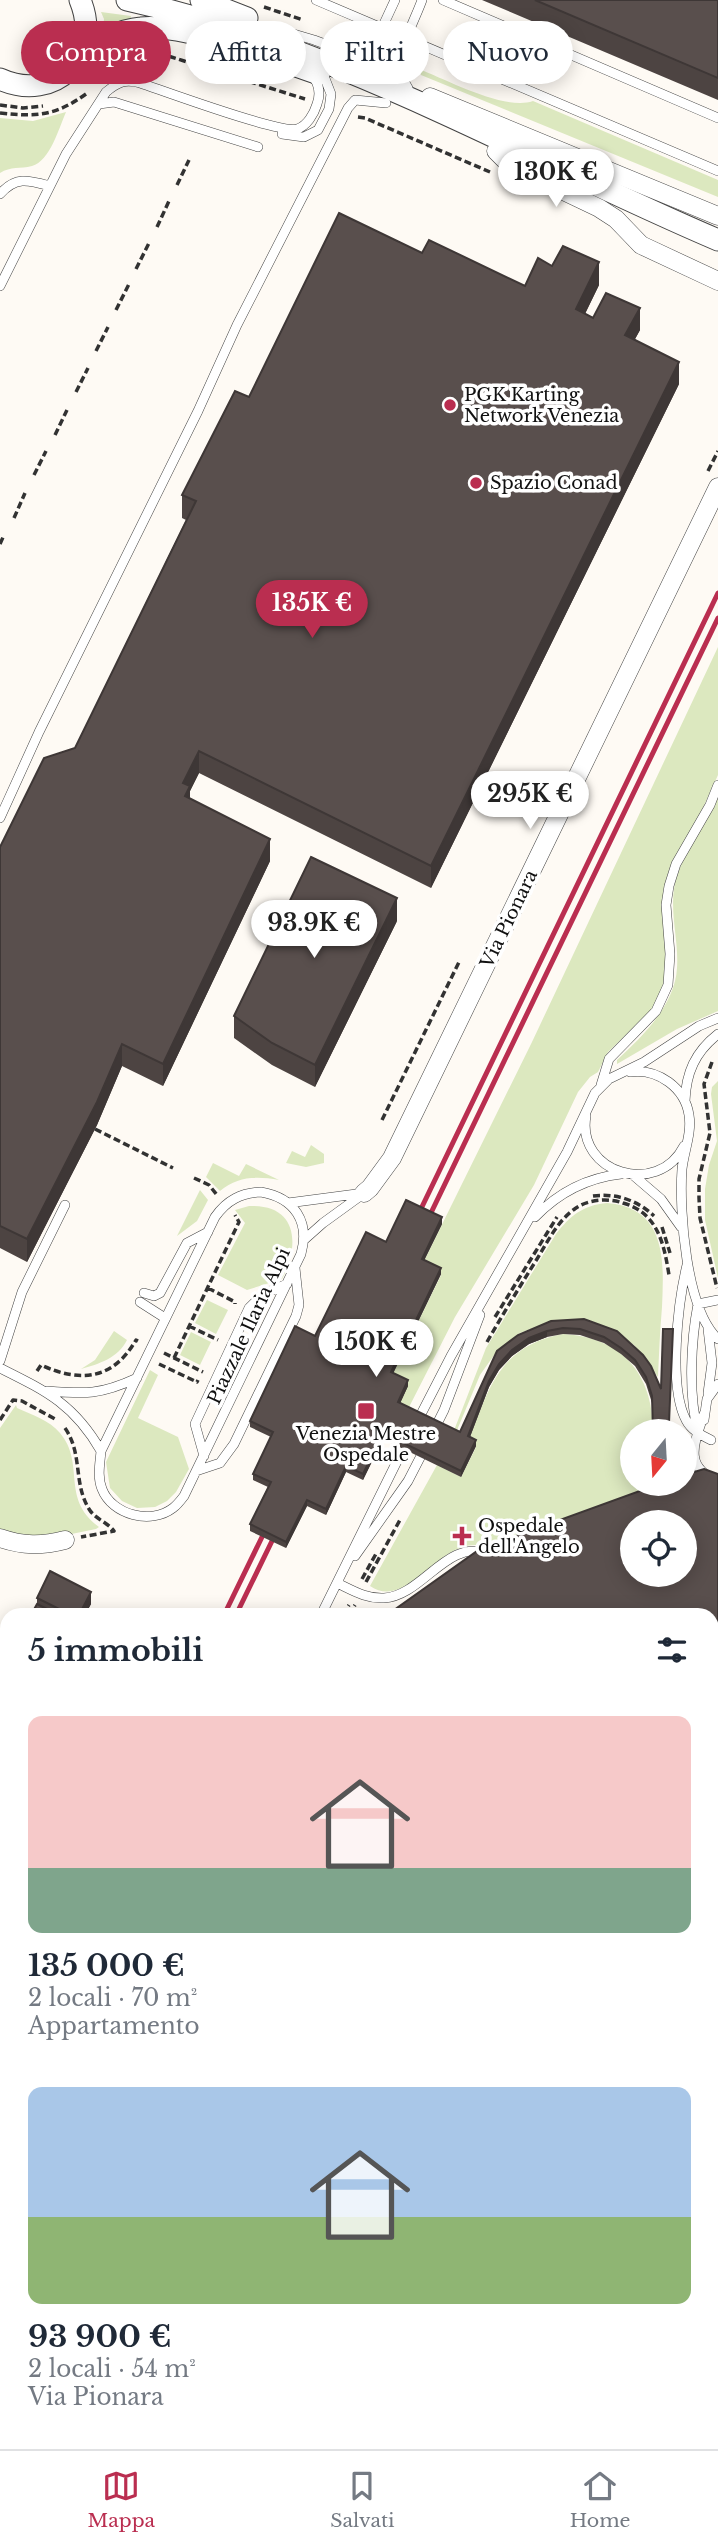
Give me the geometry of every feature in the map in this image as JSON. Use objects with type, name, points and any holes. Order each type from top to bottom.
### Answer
[{"type":"street","points":[[80,0],[86,21]]},
{"type":"street","points":[[127,0],[200,17],[309,58],[449,116],[659,215]]},
{"type":"street","points":[[201,0],[270,27],[309,58],[386,103],[496,151],[718,240]]},
{"type":"street","points":[[171,30],[309,58],[338,60],[718,216]]},
{"type":"street","points":[[3,81],[22,86],[39,84]]},
{"type":"street","points":[[496,151],[511,166],[599,208],[616,219],[641,245],[718,281]]},
{"type":"street","name":"Via Pionara","points":[[364,1193],[392,1158],[718,487]]},
{"type":"street","points":[[0,1538],[22,1545],[44,1545],[65,1540]]},
{"type":"lane","points":[[316,0],[366,21]]},
{"type":"lane","points":[[385,21],[395,0]]},
{"type":"lane","points":[[414,21],[422,0]]},
{"type":"lane","points":[[443,0],[718,118]]},
{"type":"lane","points":[[429,47],[718,171]]},
{"type":"lane","points":[[309,58],[320,59]]},
{"type":"lane","points":[[0,286],[66,154],[111,87],[130,80],[260,123],[290,130],[298,129],[311,118],[317,103],[319,90],[309,58]]},
{"type":"lane","points":[[260,123],[285,135],[304,137],[318,130],[329,108],[331,94],[309,58]]},
{"type":"lane","points":[[405,84],[408,88]]},
{"type":"lane","points":[[0,818],[3,806],[198,411],[237,326],[344,116],[355,100],[386,103]]},
{"type":"lane","points":[[99,104],[114,102],[258,147]]},
{"type":"lane","points":[[0,194],[9,184],[19,181],[50,186]]},
{"type":"lane","points":[[324,1608],[406,1443],[567,1152],[589,1103],[601,1085],[609,1059],[656,1011],[668,985],[670,954],[666,905],[669,886],[676,864],[710,805],[718,785]]},
{"type":"lane","points":[[601,1085],[644,1062],[699,1026],[718,1018]]},
{"type":"lane","points":[[718,1034],[695,1058],[689,1072],[685,1102],[690,1125],[681,1185],[681,1227],[698,1304],[708,1329],[712,1363],[704,1414],[693,1453],[698,1466],[718,1481]]},
{"type":"lane","points":[[622,1073],[636,1071],[658,1075],[671,1083],[685,1102]]},
{"type":"lane","points":[[589,1103],[585,1121],[590,1144],[607,1166],[628,1174],[661,1199],[681,1227]]},
{"type":"lane","points":[[527,1226],[545,1207],[574,1186],[595,1178],[655,1172],[664,1168],[681,1152],[686,1141]]},
{"type":"lane","name":"Piazzale Ilaria Alpi","points":[[247,1193],[275,1195],[288,1203],[298,1213],[305,1240],[295,1268],[184,1496],[173,1509],[148,1517],[123,1511],[110,1502],[102,1489],[99,1473],[101,1451],[208,1232],[222,1208],[247,1193]]},
{"type":"lane","points":[[288,1203],[364,1193]]},
{"type":"lane","name":"Via Pionara","points":[[305,1240],[364,1193]]},
{"type":"lane","points":[[0,1361],[22,1292],[65,1205]]},
{"type":"lane","points":[[165,1318],[142,1297],[160,1293],[187,1243],[208,1232]]},
{"type":"lane","points":[[688,1259],[681,1290],[678,1399],[687,1423],[711,1440]]},
{"type":"lane","points":[[196,1471],[220,1462],[234,1444],[296,1316],[299,1305],[295,1268]]},
{"type":"lane","points":[[204,1456],[195,1424],[245,1317],[263,1294],[287,1284]]},
{"type":"lane","points":[[338,1580],[408,1481],[444,1410],[490,1287]]},
{"type":"lane","points":[[698,1304],[718,1300]]},
{"type":"lane","points":[[698,1304],[694,1326],[692,1389],[693,1412],[698,1433]]},
{"type":"lane","points":[[708,1329],[718,1339]]},
{"type":"lane","points":[[0,1368],[47,1391],[82,1421],[101,1451]]},
{"type":"lane","points":[[47,1391],[88,1394],[111,1390],[137,1378]]},
{"type":"lane","points":[[707,1399],[718,1384]]},
{"type":"lane","points":[[704,1414],[705,1427],[718,1449]]},
{"type":"lane","points":[[338,1580],[358,1593],[383,1598],[407,1592],[463,1552],[480,1552],[495,1558]]},
{"type":"path","points":[[344,116],[351,121],[356,117],[365,118],[491,172]]},
{"type":"path","points":[[177,184],[189,160]]},
{"type":"path","points":[[157,227],[169,201]]},
{"type":"path","points":[[136,269],[149,243]]},
{"type":"path","points":[[116,310],[129,284]]},
{"type":"path","points":[[96,351],[108,327]]},
{"type":"path","points":[[76,392],[88,368]]},
{"type":"path","points":[[55,435],[67,410]]},
{"type":"path","points":[[34,475],[46,451]]},
{"type":"path","points":[[14,518],[25,493]]},
{"type":"path","points":[[0,544],[5,536]]},
{"type":"path","points":[[382,1120],[460,960]]},
{"type":"path","points":[[714,1055],[704,1084],[710,1133],[699,1179],[699,1198],[718,1293]]},
{"type":"path","points":[[95,1129],[173,1168]]},
{"type":"path","points":[[194,1178],[209,1185],[220,1198]]},
{"type":"path","points":[[479,1344],[553,1222],[580,1200],[601,1195],[618,1196],[632,1201],[650,1212],[666,1234],[671,1275],[661,1238],[645,1213],[618,1202],[599,1201],[573,1210],[555,1229],[482,1349]]},
{"type":"path","points":[[174,1358],[239,1222],[234,1215]]},
{"type":"path","points":[[208,1288],[235,1302],[229,1314]]},
{"type":"path","points":[[189,1326],[218,1340]]},
{"type":"path","points":[[41,1365],[76,1377],[96,1374],[118,1363],[129,1352],[135,1340]]},
{"type":"path","points":[[163,1353],[203,1372]]},
{"type":"path","points":[[155,1363],[197,1382]]},
{"type":"path","points":[[0,1420],[13,1400],[22,1401],[45,1412],[64,1427],[77,1450],[81,1487],[87,1505],[99,1520],[114,1531],[65,1540]]},
{"type":"path","points":[[348,1608],[407,1508]]},
{"type":"path","points":[[352,1608],[399,1512]]},
{"type":"green space","points":[[101,12],[131,16],[130,21],[104,19]]},
{"type":"green space","points":[[429,73],[443,80],[443,84],[453,84],[507,102],[533,101],[718,180],[718,197],[429,78]]},
{"type":"green space","points":[[66,112],[44,158],[32,166],[8,169],[0,173],[0,118],[33,121]]},
{"type":"green space","points":[[718,647],[718,775],[696,823],[670,867],[664,887],[662,904],[667,948],[665,981],[661,994],[654,1008],[608,1052],[598,1072],[590,1077],[578,1092],[534,1185],[455,1317],[406,1413],[398,1408],[391,1377],[441,1275],[422,1265],[532,1042]]},
{"type":"green space","points":[[718,798],[718,1011],[677,1029],[617,1064],[617,1060],[656,1019],[675,982],[675,883],[688,850]]},
{"type":"green space","points":[[718,1081],[718,1278],[705,1220],[705,1189],[717,1141],[711,1094],[712,1087]]},
{"type":"green space","points":[[311,1145],[324,1154],[324,1163],[306,1167],[286,1163],[292,1151],[305,1157]]},
{"type":"green space","points":[[213,1163],[239,1176],[246,1164],[279,1180],[248,1178],[234,1182],[220,1191],[206,1177]]},
{"type":"green space","points":[[200,1190],[208,1200],[197,1221],[177,1236]]},
{"type":"green space","points":[[607,1203],[627,1207],[641,1215],[658,1240],[663,1272],[658,1377],[634,1345],[618,1334],[553,1321],[520,1333],[497,1351],[480,1375],[455,1435],[453,1433],[486,1348],[556,1234],[578,1212]]},
{"type":"green space","points":[[249,1206],[265,1207],[286,1219],[292,1240],[288,1266],[282,1279],[247,1290],[218,1275],[245,1223],[235,1210]]},
{"type":"green space","points":[[207,1300],[228,1310],[216,1334],[195,1323]]},
{"type":"green space","points":[[114,1331],[127,1340],[119,1351],[95,1365],[81,1369],[95,1360]]},
{"type":"green space","points":[[191,1332],[211,1342],[200,1365],[180,1355]]},
{"type":"green space","points":[[563,1334],[584,1337],[602,1342],[630,1362],[647,1392],[652,1419],[620,1419],[620,1496],[661,1496],[645,1510],[620,1510],[620,1524],[493,1550],[477,1545],[462,1547],[397,1590],[384,1591],[370,1586],[437,1465],[461,1477],[476,1447],[468,1442],[490,1387],[499,1372],[524,1348]]},
{"type":"green space","points":[[150,1370],[158,1375],[138,1418],[178,1437],[189,1469],[176,1492],[167,1501],[155,1507],[137,1508],[122,1501],[110,1488],[106,1462]]},
{"type":"green space","points":[[16,1405],[17,1408],[56,1428],[68,1445],[76,1493],[87,1516],[99,1527],[96,1529],[47,1539],[0,1534],[0,1428]]},
{"type":"building","points":[[535,0],[718,0],[718,78]]},
{"type":"building","points":[[339,213],[422,253],[429,240],[525,286],[538,258],[552,266],[563,246],[599,262],[576,309],[593,318],[606,293],[640,308],[625,335],[679,362],[431,866],[199,751],[183,783],[190,786],[185,796],[270,839],[163,1064],[122,1044],[97,1102],[27,1239],[0,1226],[0,847],[44,758],[75,748],[196,501],[182,495],[235,391],[249,397]]},
{"type":"building","points":[[311,857],[397,898],[315,1065],[272,1043],[234,1016]]},
{"type":"building","points":[[406,1200],[442,1217],[422,1259],[441,1268],[391,1372],[408,1380],[398,1402],[460,1432],[497,1351],[518,1335],[551,1321],[584,1319],[617,1331],[643,1355],[661,1389],[663,1329],[673,1329],[669,1419],[653,1419],[652,1396],[646,1377],[635,1360],[621,1348],[604,1337],[580,1329],[547,1331],[529,1338],[499,1364],[489,1381],[468,1436],[476,1440],[461,1471],[383,1433],[363,1474],[346,1466],[326,1509],[307,1500],[286,1542],[250,1524],[271,1482],[253,1474],[273,1432],[250,1421],[295,1326],[315,1336],[366,1232],[386,1242]]},
{"type":"building","name":"Ospedale dell'Angelo","points":[[704,1469],[718,1474],[718,1608],[397,1608],[480,1549],[626,1496],[697,1496],[697,1471]]},
{"type":"building","points":[[50,1571],[91,1592],[83,1608],[57,1608],[37,1598]]},
{"type":"railway","points":[[419,1213],[718,593]]},
{"type":"railway","points":[[429,1217],[718,618]]},
{"type":"railway","points":[[227,1608],[262,1537]]},
{"type":"railway","points":[[239,1608],[272,1541]]},
{"type":"place","name":"PGK Karting Network Venezia","points":[[450,405]]},
{"type":"place","name":"Spazio Conad","points":[[476,483]]},
{"type":"place","name":"Venezia Mestre Ospedale","points":[[366,1411]]},
{"type":"place","name":"Ospedale dell'Angelo","points":[[462,1536]]}]
